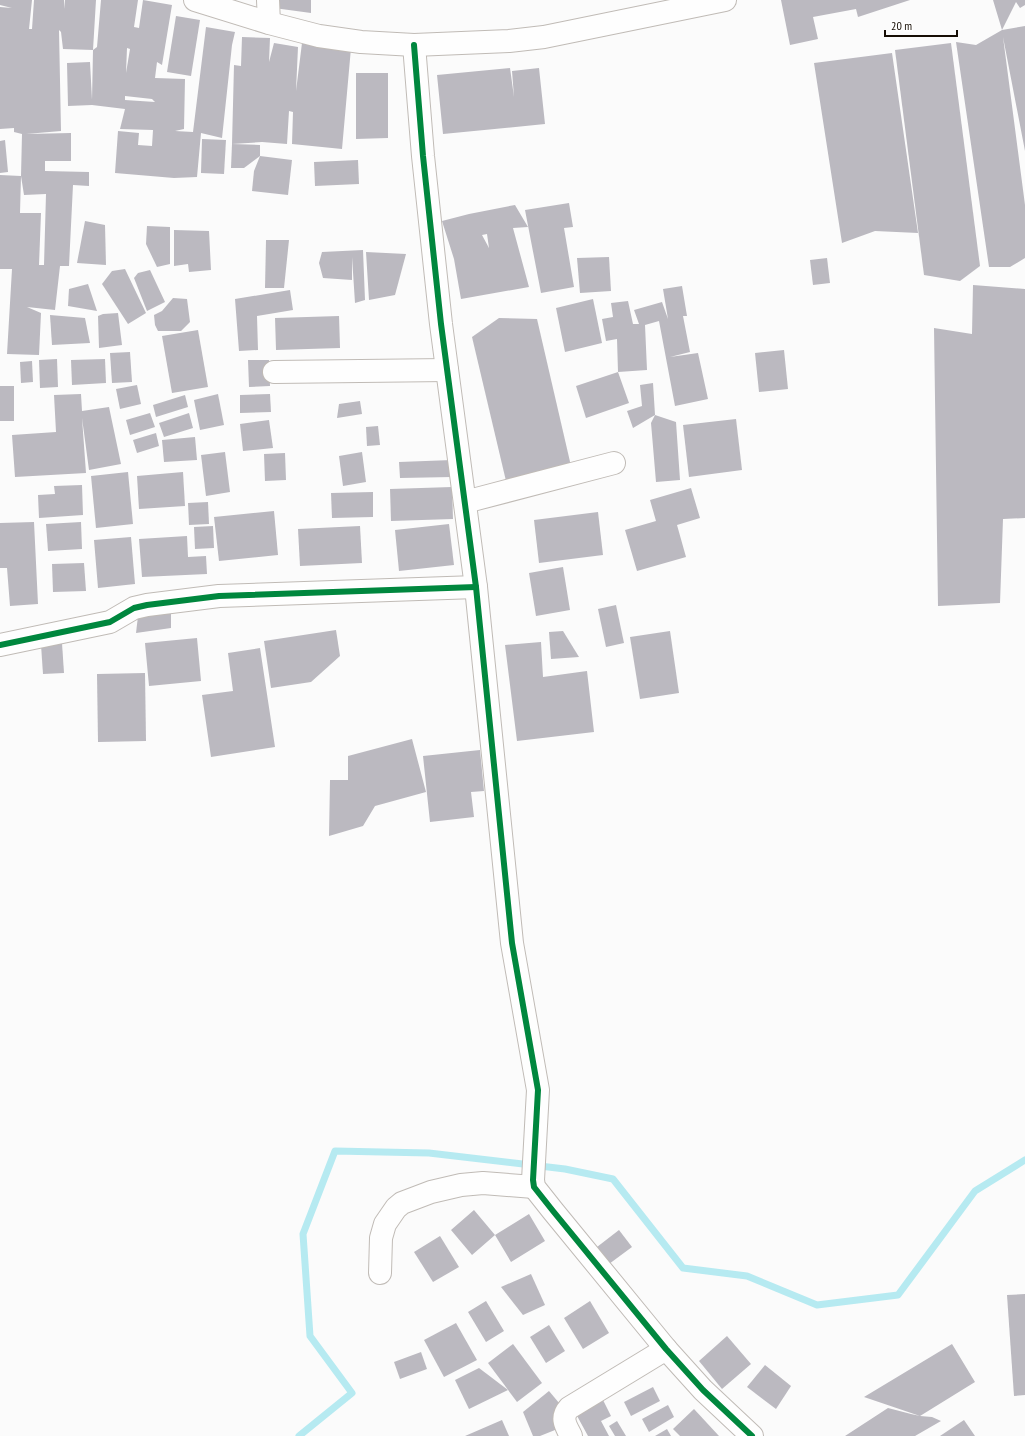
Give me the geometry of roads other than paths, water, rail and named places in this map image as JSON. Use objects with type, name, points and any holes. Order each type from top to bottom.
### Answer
[{"type":"street","points":[[195,0],[269,23],[319,36],[360,42],[414,45],[509,41],[544,37],[725,0]]},
{"type":"street","points":[[268,0],[269,23]]},
{"type":"street","points":[[414,45],[423,156],[447,370],[476,587],[512,943],[538,1090],[534,1181],[558,1217],[666,1350],[703,1390],[752,1436]]},
{"type":"street","points":[[274,372],[447,370]]},
{"type":"street","points":[[465,502],[614,463]]},
{"type":"street","points":[[0,645],[110,622],[134,608],[219,596],[476,587]]},
{"type":"street","points":[[380,1272],[382,1238],[385,1224],[396,1208],[402,1203],[431,1192],[461,1185],[534,1181]]},
{"type":"street","points":[[571,1436],[564,1424],[564,1414],[569,1408],[666,1350]]},
{"type":"waterway","points":[[299,1436],[352,1393],[310,1336],[303,1234],[335,1151],[429,1153],[565,1169],[613,1179],[683,1268],[747,1276],[817,1305],[898,1295],[975,1191],[1025,1160]]}]
